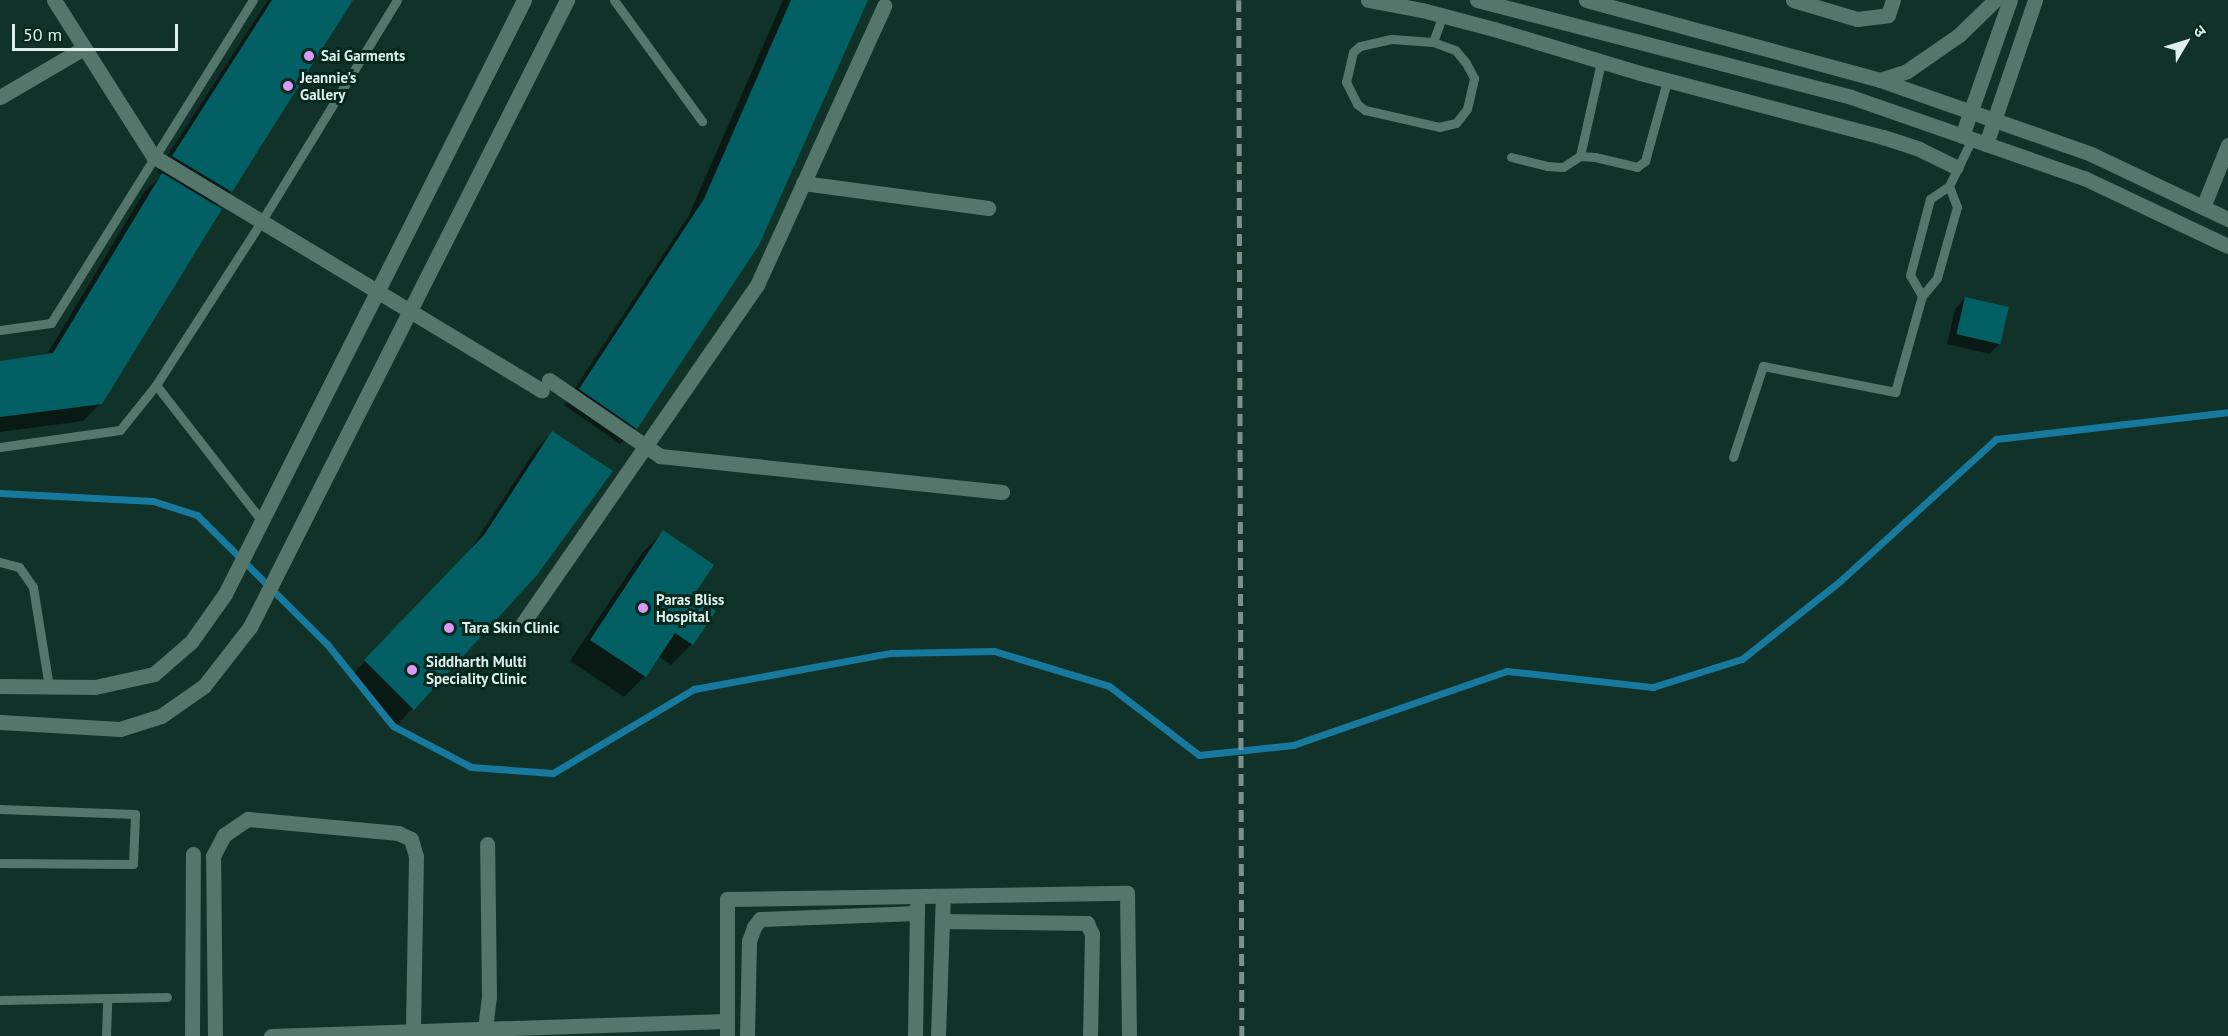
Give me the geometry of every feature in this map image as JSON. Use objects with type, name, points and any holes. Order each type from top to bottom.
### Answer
[{"type":"street","points":[[54,0],[153,156],[409,312],[546,386],[660,456],[1002,492]]},
{"type":"street","points":[[0,686],[95,687],[154,674],[190,642],[225,594],[524,0]]},
{"type":"street","points":[[0,722],[120,729],[162,716],[204,686],[250,627],[567,0]]},
{"type":"street","points":[[1368,0],[1443,15],[1667,81],[1883,137],[1919,148],[1956,167]]},
{"type":"street","points":[[1477,0],[1851,97],[2084,178],[2228,246]]},
{"type":"street","points":[[1586,0],[1880,81],[1971,112],[2091,154],[2228,219]]},
{"type":"street","points":[[1793,0],[1857,19],[1888,15],[1893,0]]},
{"type":"street","points":[[1880,81],[1907,72],[1959,34],[1995,0]]},
{"type":"street","points":[[1974,140],[1971,112],[2010,0]]},
{"type":"street","points":[[1974,140],[1994,120],[2035,0]]},
{"type":"street","points":[[523,623],[757,285],[884,6]]},
{"type":"street","points":[[0,97],[84,48]]},
{"type":"street","points":[[2203,207],[2228,145]]},
{"type":"street","points":[[803,183],[988,208]]},
{"type":"street","points":[[215,1036],[213,856],[225,835],[248,819],[398,833],[411,839],[416,856],[410,1033]]},
{"type":"street","points":[[485,1029],[489,997],[487,844]]},
{"type":"street","points":[[192,1036],[194,854]]},
{"type":"street","points":[[271,1036],[485,1029],[583,1031],[727,1029],[727,899],[1127,893],[1129,1036]]},
{"type":"street","points":[[915,1036],[917,896]]},
{"type":"street","points":[[938,1036],[943,896]]},
{"type":"street","points":[[747,1036],[749,941],[760,919],[917,913]]},
{"type":"street","points":[[942,921],[1087,923],[1092,934],[1090,1036]]},
{"type":"lane","points":[[0,330],[51,323],[153,156],[253,0]]},
{"type":"lane","points":[[0,447],[120,430],[156,385],[261,222],[397,0]]},
{"type":"lane","points":[[614,0],[702,122]]},
{"type":"lane","points":[[1433,42],[1443,15]]},
{"type":"lane","points":[[1391,39],[1433,42],[1455,50],[1466,63],[1473,78],[1467,109],[1456,123],[1439,127],[1365,110],[1351,96],[1346,82],[1353,52],[1360,46],[1391,39]]},
{"type":"lane","points":[[1580,156],[1601,62]]},
{"type":"lane","points":[[1511,157],[1547,166],[1563,167],[1580,156],[1595,157],[1638,167],[1645,161],[1667,81]]},
{"type":"lane","points":[[1922,296],[1910,275],[1930,199],[1949,186],[1956,167],[1974,140]]},
{"type":"lane","points":[[1733,458],[1762,366],[1895,392],[1922,296],[1937,278],[1957,207],[1949,186]]},
{"type":"lane","points":[[156,385],[262,521]]},
{"type":"lane","points":[[0,562],[19,567],[33,587],[49,687]]},
{"type":"lane","points":[[0,809],[135,814],[133,864],[0,863]]},
{"type":"lane","points":[[0,1000],[167,997]]},
{"type":"lane","points":[[106,1036],[107,998]]},
{"type":"building","points":[[272,0],[353,0],[232,192],[172,156]]},
{"type":"building","points":[[791,0],[868,0],[759,245],[637,429],[579,389],[704,199]]},
{"type":"building","points":[[162,173],[222,209],[102,404],[0,417],[0,361],[53,353]]},
{"type":"building","points":[[1965,297],[2009,307],[2000,344],[1956,334]]},
{"type":"building","points":[[552,431],[613,471],[537,575],[414,710],[364,660],[484,535]]},
{"type":"building","points":[[663,530],[714,565],[693,596],[716,611],[693,645],[675,633],[646,677],[590,640]]},
{"type":"waterway","points":[[0,493],[153,501],[197,515],[327,644],[393,726],[471,767],[553,773],[694,689],[891,653],[994,651],[1109,686],[1199,755],[1293,745],[1507,671],[1653,687],[1742,659],[1840,581],[1996,439],[2228,412]]},
{"type":"railway","points":[[1239,0],[1242,1036]]},
{"type":"place","name":"Sai Garments","points":[[309,56]]},
{"type":"place","name":"Jeannie's Gallery","points":[[288,86]]},
{"type":"place","name":"Paras Bliss Hospital","points":[[643,608]]},
{"type":"place","name":"Tara Skin Clinic","points":[[449,628]]},
{"type":"place","name":"Siddharth Multi Speciality Clinic","points":[[412,670]]}]
